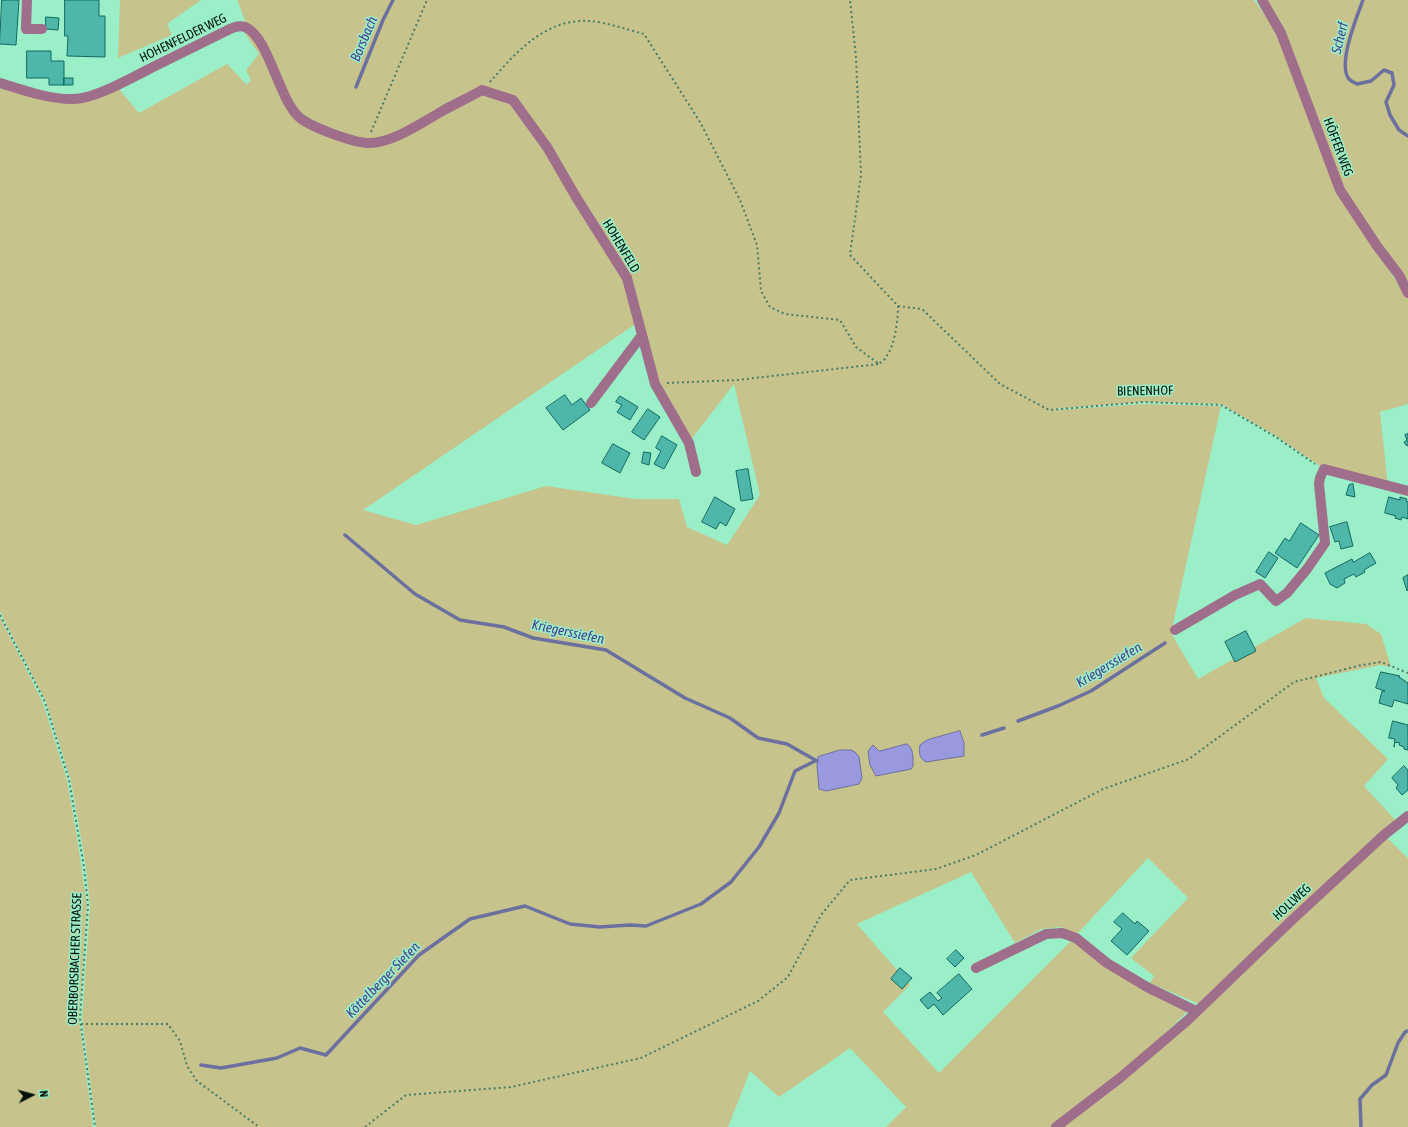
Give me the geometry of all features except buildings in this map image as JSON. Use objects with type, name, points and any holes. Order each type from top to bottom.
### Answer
[{"type":"street","points":[[27,0],[26,29],[42,29]]},
{"type":"street","name":"HÖFFER WEG","points":[[1262,0],[1281,33],[1340,190],[1377,246],[1399,275],[1408,293]]},
{"type":"street","name":"HOHENFELDER WEG","points":[[0,83],[39,94],[72,99],[85,98],[116,86],[230,28],[238,26],[244,27],[256,35],[262,44],[284,93],[298,117],[318,129],[344,137],[367,143],[388,139],[409,131],[482,90]]},
{"type":"street","name":"HOHENFELD","points":[[482,90],[513,100],[547,147],[576,198],[627,278],[655,384],[689,443],[696,472]]},
{"type":"street","points":[[591,403],[642,335]]},
{"type":"street","points":[[1175,630],[1235,595],[1260,584],[1276,600],[1287,593],[1307,569],[1325,543],[1319,484],[1324,469],[1408,491]]},
{"type":"street","name":"HOLLWEG","points":[[1056,1127],[1120,1078],[1188,1020],[1292,920],[1384,835],[1408,816]]},
{"type":"street","points":[[976,968],[1046,934],[1062,933],[1076,938],[1108,963],[1147,987],[1196,1011]]},
{"type":"path","points":[[367,143],[426,0]]},
{"type":"path","points":[[668,383],[737,380],[879,364],[886,358],[892,344],[898,318],[898,306],[850,255],[861,175],[856,58],[850,0]]},
{"type":"path","points":[[482,90],[509,60],[542,32],[567,22],[591,21],[644,34],[700,122],[740,200],[756,245],[761,292],[770,307],[785,314],[840,320],[856,347],[879,364]]},
{"type":"path","name":"BIENENHOF","points":[[898,306],[922,309],[1000,384],[1049,410],[1144,402],[1221,405],[1324,469]]},
{"type":"path","name":"OBERBORSBACHER STRASSE","points":[[0,615],[45,702],[69,780],[84,867],[88,906],[80,1018],[94,1127]]},
{"type":"path","points":[[365,1127],[406,1095],[511,1087],[641,1058],[758,1002],[788,977],[821,915],[850,880],[936,869],[976,855],[1103,789],[1189,759],[1294,682],[1362,665],[1381,662],[1408,673]]},
{"type":"path","points":[[81,1024],[168,1024],[180,1041],[187,1066],[197,1081],[259,1127]]},
{"type":"shaded area","points":[[120,0],[201,0],[167,24],[172,35],[118,58]]},
{"type":"shaded area","points":[[237,0],[1254,0],[1279,34],[1338,193],[1408,299],[1408,404],[1380,412],[1388,486],[1326,470],[1276,436],[1221,404],[1143,402],[1054,409],[1144,404],[1221,406],[1171,633],[1198,679],[1306,618],[1366,624],[1381,634],[1391,667],[1381,665],[1316,678],[1324,698],[1388,759],[1364,786],[1397,822],[1383,833],[1199,1004],[1150,983],[1154,976],[1131,958],[1188,898],[1148,858],[1077,934],[1060,927],[1041,929],[1015,943],[971,872],[857,924],[910,985],[883,1012],[939,1073],[1072,940],[1106,965],[1187,1012],[1119,1077],[1054,1127],[886,1127],[906,1107],[850,1048],[779,1097],[750,1071],[728,1127],[96,1127],[82,1019],[90,907],[86,867],[71,781],[46,702],[0,611],[0,89],[12,89],[56,101],[75,102],[94,98],[118,88],[139,113],[227,64],[247,85],[251,80],[246,70],[259,54],[244,32],[258,45],[263,53],[282,96],[297,118],[315,130],[354,143],[378,143],[398,137],[483,92],[512,101],[545,148],[625,278],[637,323],[363,510],[416,525],[546,486],[635,499],[679,499],[687,527],[727,545],[760,495],[734,384],[690,441],[656,381],[628,278],[577,197],[549,147],[516,99],[479,88],[408,128],[387,137],[367,141],[334,131],[307,119],[295,108],[263,39],[256,30],[246,23]]},
{"type":"shaded area","points":[[1262,0],[1408,0],[1408,284],[1341,188]]},
{"type":"shaded area","points":[[0,617],[43,703],[67,780],[87,906],[79,1018],[93,1127],[0,1127]]},
{"type":"shaded area","points":[[1386,837],[1408,858],[1408,1127],[1059,1127],[1121,1080]]},
{"type":"water","points":[[960,731],[964,743],[964,756],[926,762],[922,759],[920,745],[927,740]]},
{"type":"water","points":[[907,744],[911,748],[913,754],[913,766],[911,769],[876,776],[870,765],[868,751],[873,745],[879,751]]},
{"type":"water","points":[[840,750],[851,750],[859,757],[862,778],[859,784],[826,791],[819,789],[817,766],[818,757]]},
{"type":"waterway","name":"Borsbach","points":[[356,87],[383,20],[393,0]]},
{"type":"waterway","name":"Scherf","points":[[1363,0],[1349,40],[1345,63],[1346,72],[1349,79],[1357,84],[1371,81],[1384,70],[1392,73],[1394,85],[1386,102],[1390,115],[1399,130],[1408,136]]},
{"type":"waterway","name":"Kriegerssiefen","points":[[345,535],[415,594],[460,620],[504,627],[533,638],[606,650],[685,698],[730,718],[758,738],[787,744],[817,761]]},
{"type":"waterway","name":"Kriegerssiefen","points":[[1018,721],[1058,706],[1091,691],[1165,643]]},
{"type":"waterway","name":"Kriegerssiefen","points":[[982,735],[1004,728]]},
{"type":"waterway","name":"Köttelberger Siefen","points":[[201,1065],[221,1068],[277,1058],[300,1048],[326,1055],[419,955],[470,919],[525,906],[570,924],[600,927],[630,925],[646,926],[701,904],[731,882],[759,847],[779,813],[795,771],[815,761]]},
{"type":"waterway","points":[[1361,1127],[1360,1099],[1372,1085],[1386,1075],[1398,1043],[1405,1032],[1408,1031]]}]
